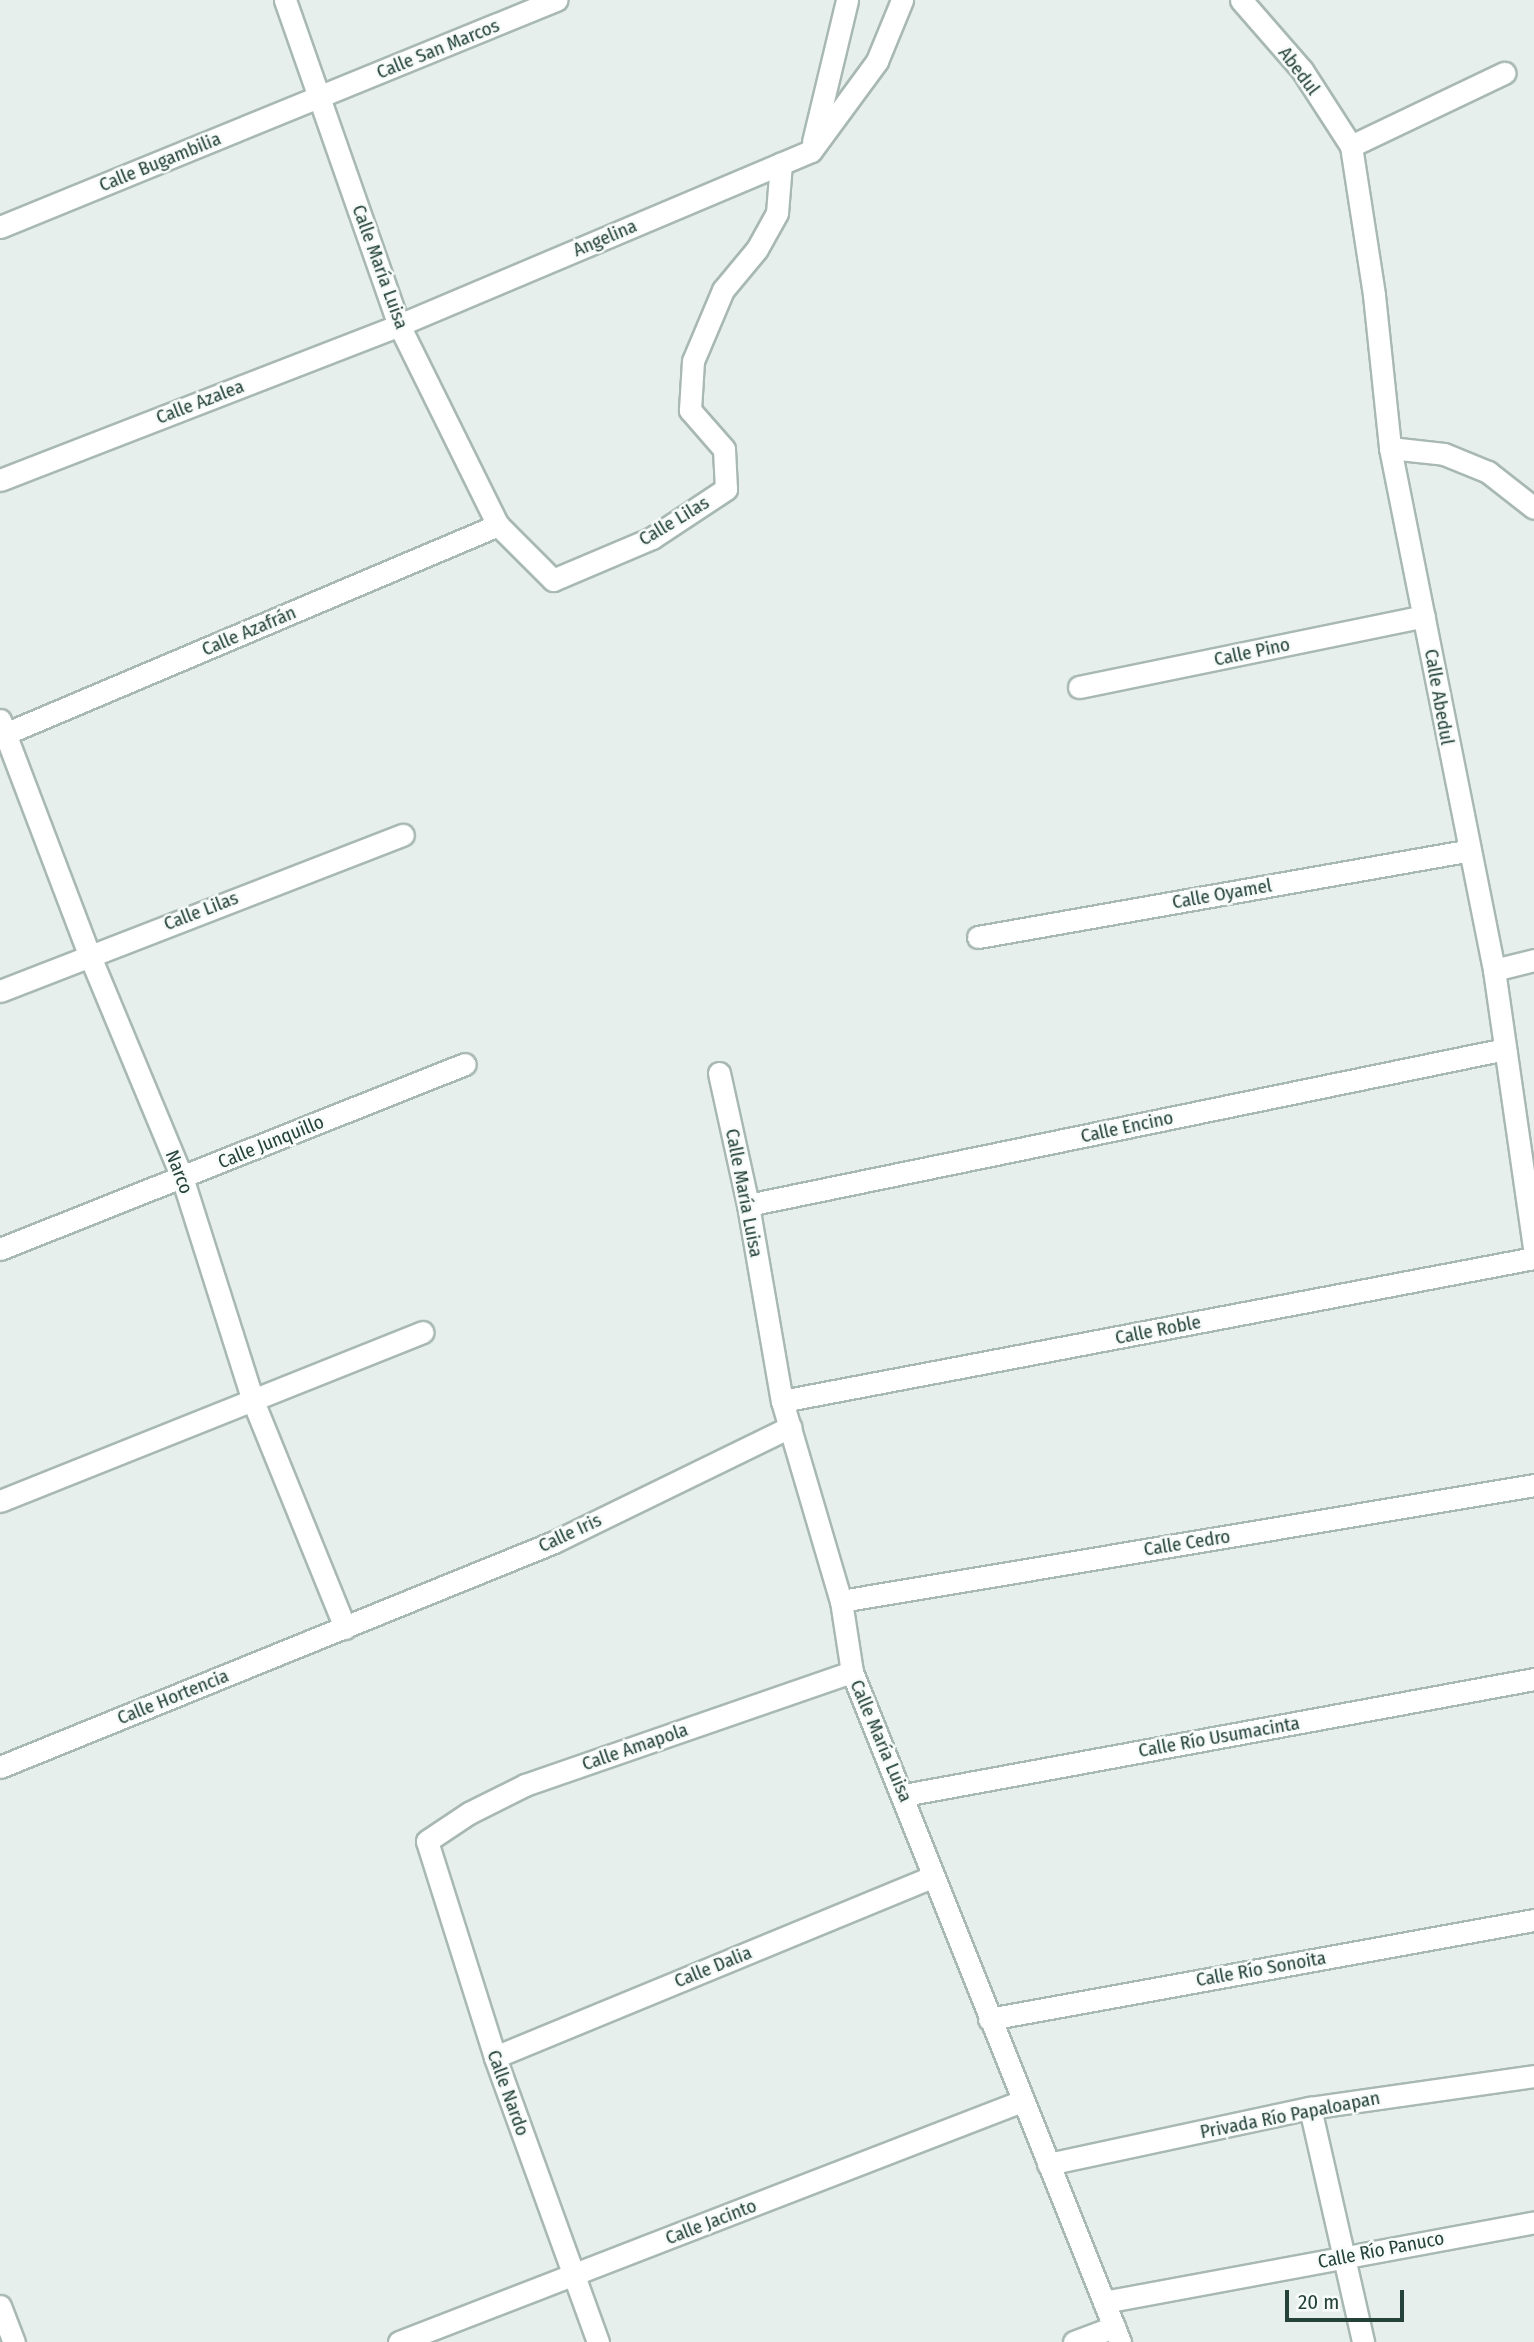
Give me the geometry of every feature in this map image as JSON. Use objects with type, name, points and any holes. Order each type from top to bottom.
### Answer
[{"type":"street","name":"Calle María Luisa","points":[[285,0],[399,325],[498,525]]},
{"type":"street","name":"Calle San Marcos","points":[[320,98],[556,0]]},
{"type":"street","points":[[810,151],[847,0]]},
{"type":"street","points":[[810,151],[877,61],[902,0]]},
{"type":"street","name":"Abedul","points":[[1241,0],[1302,71],[1351,146]]},
{"type":"street","points":[[1351,146],[1504,73]]},
{"type":"street","name":"Calle Bugambilia","points":[[0,227],[320,98]]},
{"type":"street","name":"Calle Abedul","points":[[1351,146],[1374,295],[1390,448],[1467,851],[1494,970],[1505,1049],[1528,1165],[1534,1247]]},
{"type":"street","name":"Angelina","points":[[399,325],[810,151]]},
{"type":"street","name":"Calle Lilas","points":[[498,525],[553,580],[652,538],[726,489],[724,449],[690,410],[693,361],[723,290],[757,249],[777,213],[781,163]]},
{"type":"street","name":"Calle Azalea","points":[[0,480],[399,325]]},
{"type":"street","points":[[1390,448],[1444,454],[1488,472],[1534,508]]},
{"type":"street","name":"Calle Azafrán","points":[[2,730],[498,525]]},
{"type":"street","name":"Calle Pino","points":[[1079,687],[1424,616]]},
{"type":"street","name":"Narco","points":[[2,730],[89,954],[182,1177],[253,1401],[345,1628]]},
{"type":"street","name":"Calle Lilas","points":[[0,990],[402,835]]},
{"type":"street","name":"Calle Oyamel","points":[[978,937],[1467,851]]},
{"type":"street","points":[[1494,970],[1534,960]]},
{"type":"street","name":"Calle Encino","points":[[748,1205],[1505,1049]]},
{"type":"street","name":"Calle Junquillo","points":[[0,1249],[464,1064]]},
{"type":"street","name":"Calle María Luisa","points":[[719,1073],[748,1205],[782,1401],[841,1601],[852,1672],[904,1795],[932,1877],[1117,2335]]},
{"type":"street","name":"Calle Roble","points":[[782,1401],[1534,1258]]},
{"type":"street","points":[[0,1501],[422,1332]]},
{"type":"street","name":"Calle Iris","points":[[345,1628],[554,1542],[790,1427]]},
{"type":"street","name":"Calle Cedro","points":[[841,1601],[1534,1485]]},
{"type":"street","name":"Calle Hortencia","points":[[0,1767],[345,1628]]},
{"type":"street","name":"Calle Amapola","points":[[427,1841],[469,1813],[525,1785],[852,1672]]},
{"type":"street","name":"Calle Río Usumacinta","points":[[904,1795],[1534,1679]]},
{"type":"street","name":"Calle Nardo","points":[[427,1841],[495,2057],[598,2342]]},
{"type":"street","name":"Calle Dalia","points":[[495,2057],[932,1877]]},
{"type":"street","name":"Calle Río Sonoita","points":[[989,2019],[1534,1920]]},
{"type":"street","name":"Privada Río Papaloapan","points":[[1048,2164],[1310,2108],[1534,2076]]},
{"type":"street","name":"Calle Jacinto","points":[[399,2342],[1022,2101]]},
{"type":"street","points":[[1310,2108],[1363,2342]]},
{"type":"street","name":"Calle Río Panuco","points":[[1104,2302],[1534,2221]]},
{"type":"street","points":[[0,2306],[14,2342]]},
{"type":"street","points":[[1074,2342],[1117,2335]]}]
